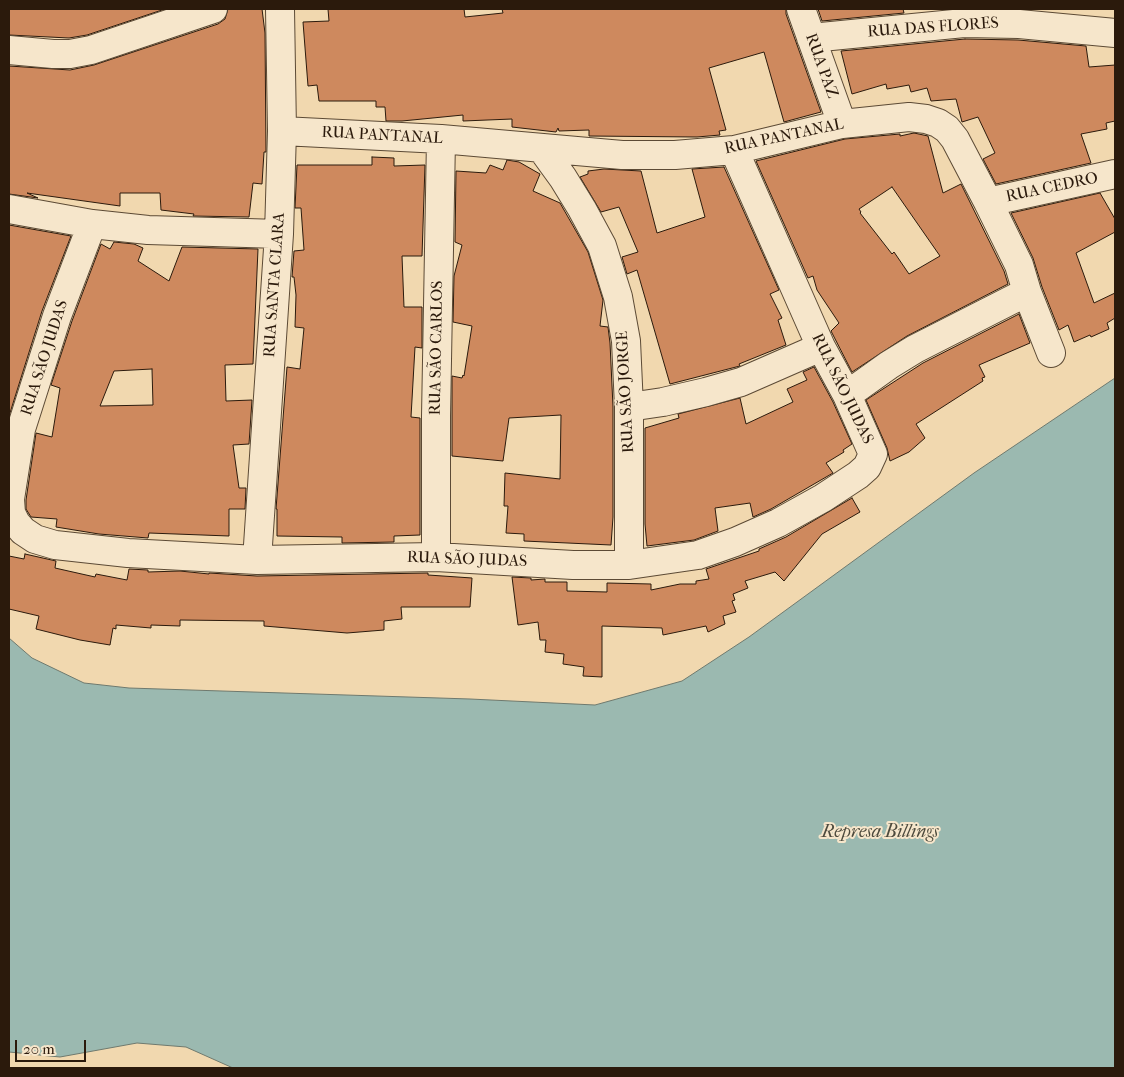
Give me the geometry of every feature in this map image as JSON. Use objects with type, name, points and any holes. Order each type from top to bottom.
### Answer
[{"type":"street","points":[[9,50],[53,54],[70,54],[91,50],[213,9]]},
{"type":"street","name":"RUA SANTA CLARA","points":[[257,560],[279,234],[282,131],[280,9]]},
{"type":"street","name":"RUA PAZ","points":[[801,9],[842,124]]},
{"type":"street","name":"RUA DAS FLORES","points":[[811,38],[964,23],[1019,24],[1115,33]]},
{"type":"street","name":"RUA PANTANAL","points":[[282,131],[441,139],[622,155],[675,155],[734,150],[842,124],[909,117],[926,119],[938,123],[947,129],[955,139],[1018,265],[1051,353]]},
{"type":"street","name":"RUA SÃO CARLOS","points":[[436,557],[436,416],[441,139]]},
{"type":"street","name":"RUA SÃO JORGE","points":[[542,149],[568,186],[602,246],[618,297],[626,341],[629,407],[629,565]]},
{"type":"street","name":"RUA SÃO JUDAS","points":[[92,224],[57,316],[21,429],[10,499],[13,518],[23,531],[36,539],[56,545],[128,553],[257,560],[436,557],[573,565],[629,565],[698,555],[735,542],[778,523],[823,498],[858,475],[866,467],[873,454],[847,395],[821,347],[734,150]]},
{"type":"street","name":"RUA CEDRO","points":[[988,202],[1115,174]]},
{"type":"street","points":[[9,209],[92,224],[148,230],[279,234]]},
{"type":"street","points":[[847,395],[914,349],[1027,292]]},
{"type":"street","points":[[629,407],[663,402],[741,382],[821,347]]},
{"type":"water","name":"Represa Billings","points":[[1115,378],[1115,1068],[233,1068],[186,1047],[137,1043],[60,1057],[9,1052],[9,638],[32,658],[84,683],[129,688],[595,705],[682,681],[749,637],[974,473]]},
{"type":"building","points":[[9,9],[165,9],[87,35],[69,38],[9,35]]},
{"type":"building","points":[[228,9],[262,9],[265,33],[266,152],[264,152],[262,184],[253,183],[249,217],[193,216],[194,214],[161,210],[160,193],[120,193],[120,206],[27,193],[38,198],[9,194],[9,66],[70,70],[94,65],[218,24],[225,19]]},
{"type":"building","points":[[328,9],[464,9],[465,17],[503,13],[502,9],[786,9],[786,14],[821,112],[784,122],[764,52],[709,68],[726,130],[719,131],[720,135],[697,137],[589,136],[589,130],[559,131],[558,128],[556,132],[512,127],[512,119],[463,121],[463,115],[386,121],[385,107],[376,107],[376,101],[319,101],[317,85],[308,86],[303,22],[329,21]]},
{"type":"building","points":[[818,9],[903,9],[904,13],[822,21]]},
{"type":"building","points":[[965,39],[1018,40],[1086,46],[1089,67],[1115,65],[1115,121],[1106,123],[1107,129],[1081,134],[1091,163],[996,184],[983,159],[995,153],[978,117],[962,122],[956,99],[931,101],[927,88],[911,92],[909,85],[887,89],[886,84],[852,94],[841,51]]},
{"type":"building","points":[[914,133],[928,136],[943,193],[961,184],[1004,271],[1008,284],[907,336],[852,372],[831,331],[839,323],[817,290],[813,276],[808,278],[756,161],[845,139],[900,134],[900,136]],"holes":[[[892,187],[940,256],[909,274],[894,252],[892,254],[860,213],[859,209]]]},
{"type":"building","points":[[372,157],[394,158],[394,166],[425,165],[422,256],[402,256],[404,307],[422,307],[422,348],[415,347],[411,417],[420,418],[420,535],[394,536],[394,542],[342,543],[342,537],[277,536],[276,509],[287,367],[300,369],[304,328],[295,327],[296,295],[294,277],[292,277],[294,251],[304,250],[301,208],[295,208],[297,165],[372,165]]},
{"type":"building","points":[[507,160],[519,162],[540,174],[533,191],[560,203],[588,252],[603,300],[600,326],[608,327],[613,407],[613,517],[611,545],[524,541],[524,534],[506,533],[508,506],[504,506],[505,473],[560,479],[561,415],[509,418],[503,461],[452,456],[452,376],[462,378],[464,376],[472,326],[453,322],[454,276],[462,245],[455,242],[456,171],[486,173],[490,165],[503,170]]},
{"type":"building","points":[[724,167],[779,290],[770,294],[782,318],[778,320],[786,345],[739,364],[740,366],[670,384],[637,270],[627,274],[622,257],[638,252],[619,207],[601,212],[580,177],[588,174],[588,171],[604,169],[641,171],[657,233],[705,217],[692,169]]},
{"type":"building","points":[[1100,193],[1115,219],[1115,232],[1076,253],[1094,303],[1115,293],[1115,318],[1107,323],[1109,329],[1074,342],[1068,325],[1059,330],[1033,258],[1011,213]]},
{"type":"building","points":[[9,225],[71,236],[42,311],[9,416]]},
{"type":"building","points":[[114,242],[134,244],[143,248],[138,261],[169,281],[182,247],[258,249],[253,364],[225,365],[226,401],[252,400],[249,444],[233,445],[239,488],[246,488],[245,509],[229,509],[229,536],[149,533],[148,538],[99,534],[56,527],[57,519],[31,517],[26,509],[36,433],[52,437],[60,388],[51,385],[72,321],[101,244],[110,249]],"holes":[[[152,369],[153,405],[100,406],[114,371]]]},
{"type":"building","points":[[1019,314],[1030,343],[979,365],[985,377],[982,378],[983,381],[916,424],[925,438],[909,452],[890,461],[887,448],[866,400],[923,363]]},
{"type":"building","points":[[814,367],[833,402],[852,444],[843,450],[844,452],[826,463],[833,473],[771,509],[753,517],[750,503],[715,508],[718,531],[694,540],[647,546],[645,524],[645,428],[679,418],[678,414],[740,398],[746,424],[793,402],[787,389],[807,380],[803,372]]},
{"type":"building","points":[[852,498],[860,512],[822,534],[784,581],[775,572],[745,581],[748,588],[733,594],[735,600],[732,601],[736,612],[723,616],[725,624],[708,632],[706,626],[663,635],[662,628],[602,626],[602,677],[583,676],[584,667],[563,664],[564,654],[545,652],[546,640],[540,640],[538,622],[518,625],[512,577],[531,578],[531,580],[545,579],[545,582],[567,582],[567,591],[607,592],[607,583],[651,584],[651,590],[680,584],[696,584],[696,581],[709,579],[706,569],[759,551],[759,549],[786,537]]},
{"type":"building","points":[[25,554],[56,561],[55,568],[95,577],[96,574],[127,580],[129,569],[148,570],[148,572],[180,571],[257,576],[428,573],[428,575],[472,578],[470,607],[401,607],[402,619],[384,621],[384,630],[347,633],[264,626],[264,621],[180,620],[180,626],[151,625],[151,628],[116,625],[116,629],[113,628],[110,645],[36,629],[39,616],[9,609],[9,556],[24,559]]}]
